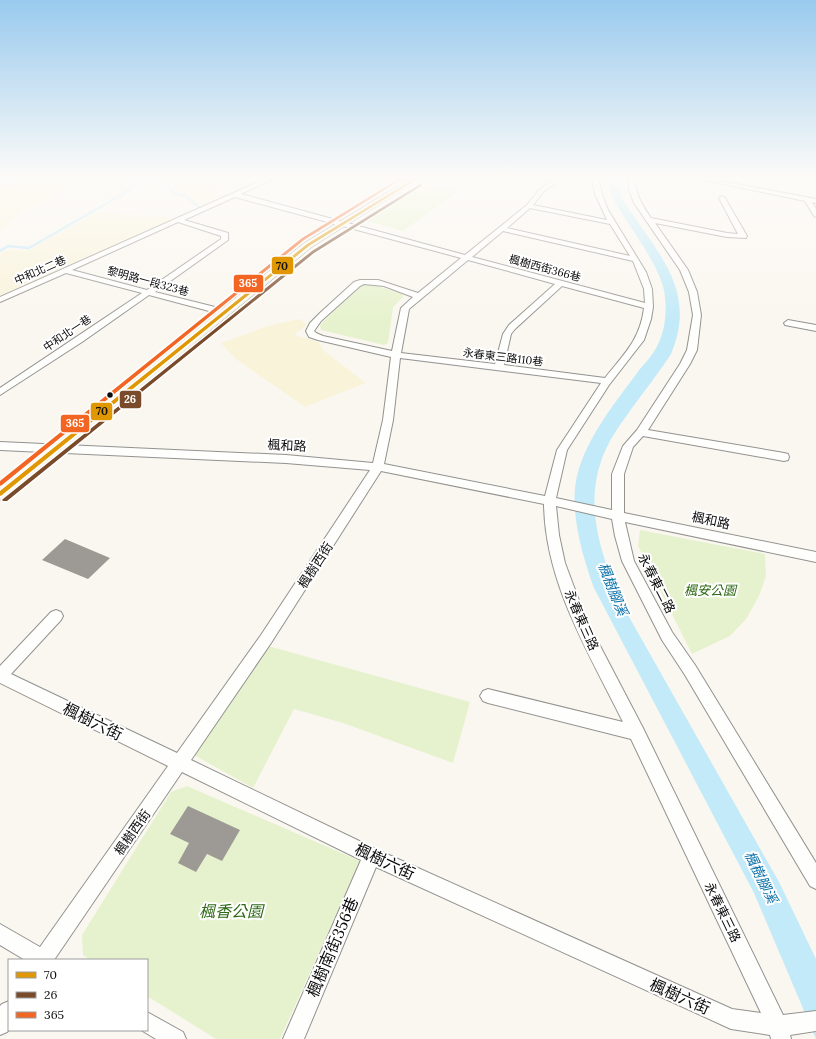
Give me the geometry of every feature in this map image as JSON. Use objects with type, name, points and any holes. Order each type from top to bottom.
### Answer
[{"type":"main road","points":[[0,494],[308,245],[338,226]]},
{"type":"street","name":"中和北二巷","points":[[0,300],[163,226]]},
{"type":"street","name":"中和北一巷","points":[[0,392],[80,340],[224,240],[225,235],[198,226]]},
{"type":"street","name":"楓樹西街366巷","points":[[356,226],[560,284],[649,307]]},
{"type":"street","name":"楓樹西街","points":[[44,959],[181,763],[266,638],[378,467],[388,420],[396,355],[405,308],[417,296],[505,226]]},
{"type":"street","name":"永春東三路","points":[[616,226],[648,288],[649,307],[640,341],[630,356],[608,381],[561,452],[550,501],[557,556],[572,605],[637,733],[779,1033]]},
{"type":"street","name":"永春東二路","points":[[654,226],[684,270],[692,292],[697,315],[692,350],[641,432],[628,446],[618,474],[618,516],[628,562],[667,636],[690,670],[816,880]]},
{"type":"street","points":[[683,226],[727,235],[743,236],[738,226]]},
{"type":"street","points":[[502,229],[634,259]]},
{"type":"street","name":"黎明路一段323巷","points":[[66,271],[146,293],[224,312]]},
{"type":"street","name":"永春東三路110巷","points":[[417,296],[372,281],[363,281],[357,284],[314,324],[310,331],[312,335],[321,338],[396,355],[608,381]]},
{"type":"street","points":[[499,368],[507,334],[512,327],[560,284]]},
{"type":"street","points":[[788,323],[816,328]]},
{"type":"street","points":[[641,432],[784,457]]},
{"type":"street","name":"楓和路","points":[[0,446],[286,459],[378,467],[550,501],[816,557]]},
{"type":"street","name":"楓樹六街","points":[[56,616],[0,676],[372,856],[732,1019],[779,1033],[816,1021]]},
{"type":"street","points":[[488,696],[637,733]]},
{"type":"street","name":"楓樹南街356巷","points":[[293,1039],[372,856]]},
{"type":"street","points":[[0,934],[41,959]]},
{"type":"street","points":[[0,1025],[8,1013]]},
{"type":"street","points":[[148,1023],[176,1039]]},
{"type":"shaded area","points":[[72,226],[156,226],[0,296],[0,254],[9,249],[27,251]]},
{"type":"shaded area","points":[[300,319],[307,325],[294,335],[319,342],[324,351],[366,383],[305,407],[236,359],[221,343],[271,325]]},
{"type":"green space","points":[[387,226],[409,226],[403,231]]},
{"type":"green space","points":[[368,283],[402,294],[403,297],[393,307],[388,343],[384,345],[321,330],[320,325],[360,286]]},
{"type":"green space","name":"楓安公園","points":[[640,530],[765,554],[766,576],[759,596],[746,619],[730,636],[692,654],[638,546]]},
{"type":"green space","points":[[268,646],[470,702],[453,763],[343,723],[294,709],[253,788],[194,755]]},
{"type":"green space","name":"楓香公園","points":[[187,786],[360,861],[280,1039],[216,1039],[148,997],[148,959],[89,959],[83,955],[82,935],[171,792]]},
{"type":"water","name":"楓樹腳溪","points":[[630,226],[641,226],[668,268],[679,299],[680,316],[677,334],[671,354],[616,431],[604,453],[597,475],[595,498],[596,520],[600,542],[606,564],[624,608],[779,882],[816,959],[816,1039],[754,893],[594,588],[581,547],[576,518],[575,489],[581,462],[603,420],[655,350],[661,337],[665,322],[666,306],[661,280],[650,257]]},
{"type":"building","points":[[65,539],[110,558],[88,579],[42,560]]},
{"type":"building","points":[[188,806],[240,830],[222,861],[207,854],[196,872],[178,863],[189,843],[170,834]]},
{"type":"waterway","points":[[0,251],[8,246],[29,248],[66,226]]},
{"type":"transit line","name":"365","points":[[0,484],[303,239],[323,226]]},
{"type":"transit line","name":"70","points":[[0,494],[308,245],[338,226]]},
{"type":"transit line","name":"26","points":[[5,500],[313,252],[354,226]]}]
